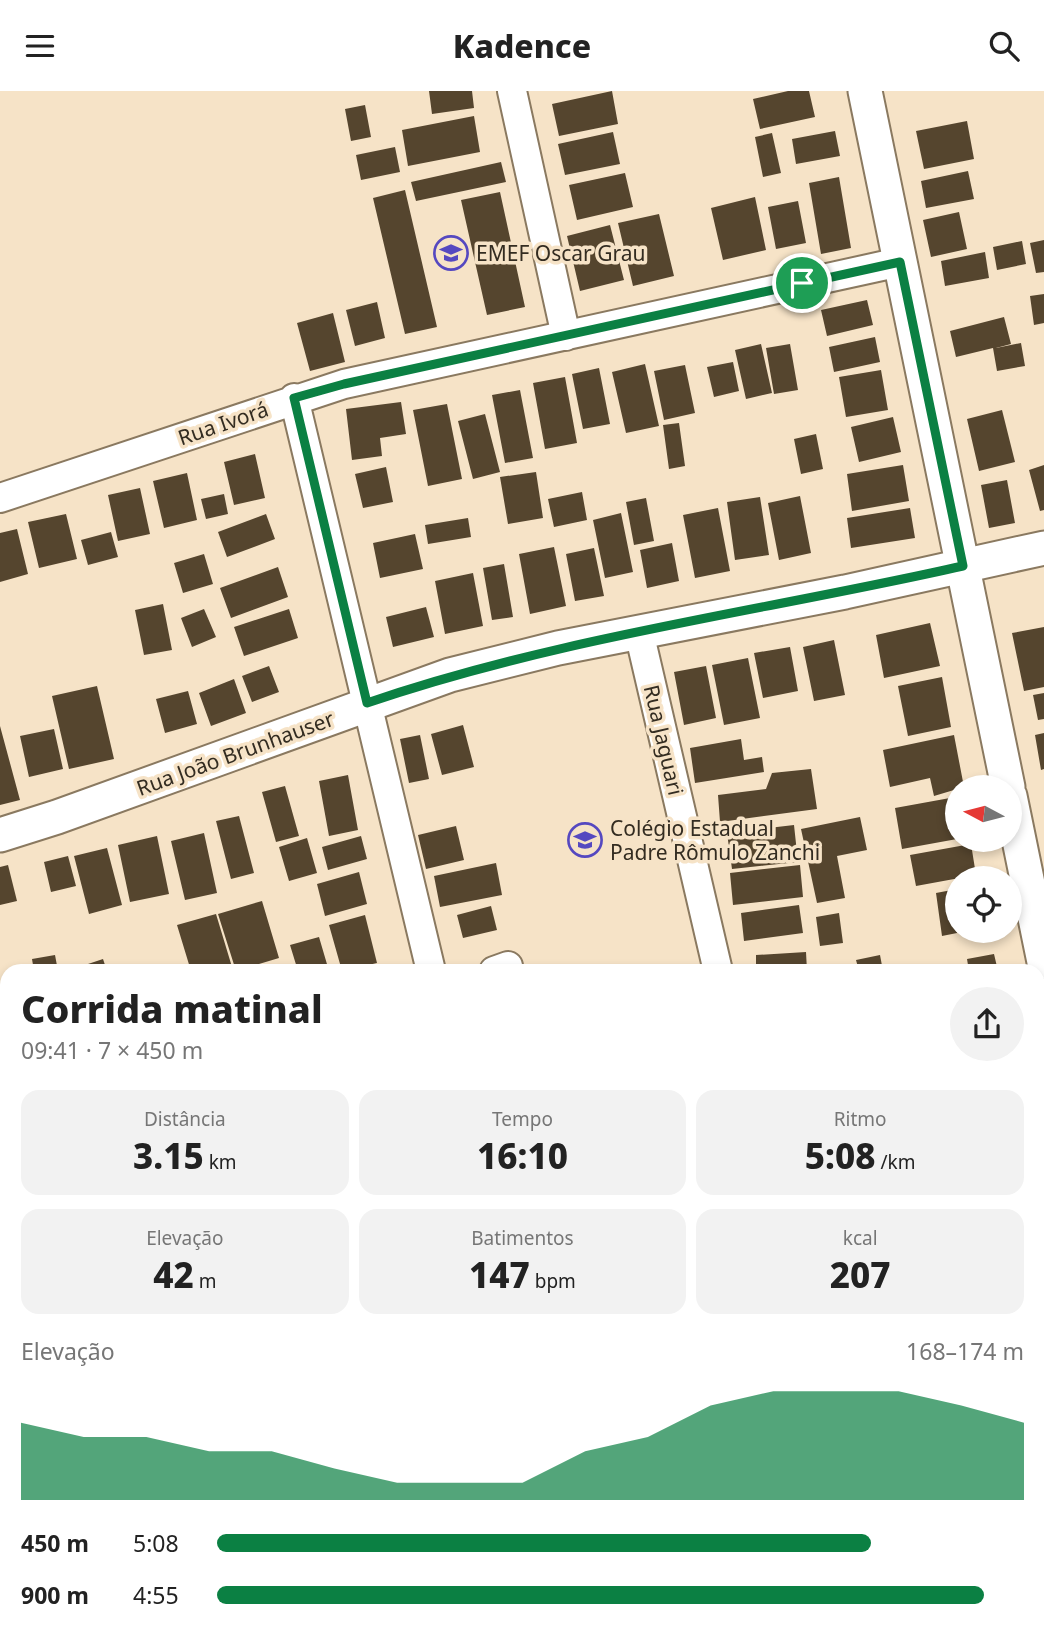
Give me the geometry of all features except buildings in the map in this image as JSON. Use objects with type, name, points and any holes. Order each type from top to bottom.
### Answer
[{"type":"street","points":[[512,91],[566,335]]},
{"type":"street","points":[[865,91],[1006,775]]},
{"type":"street","name":"Rua Ivorá","points":[[0,498],[294,398],[344,384],[900,262]]},
{"type":"street","points":[[294,398],[429,964]]},
{"type":"street","name":"Rua João Brunhauser","points":[[0,835],[70,813],[450,675],[558,648],[1044,548]]},
{"type":"street","name":"Rua Jaguari","points":[[639,632],[716,964]]},
{"type":"street","points":[[1021,852],[1044,962]]},
{"type":"place","name":"EMEF Oscar Grau","points":[[451,253]]},
{"type":"place","name":"Colégio Estadual Padre Rômulo Zanchi","points":[[585,840]]},
{"type":"route","points":[[900,262],[963,566],[558,648],[450,675],[367,703],[294,398],[344,384],[802,283],[900,262]]}]
